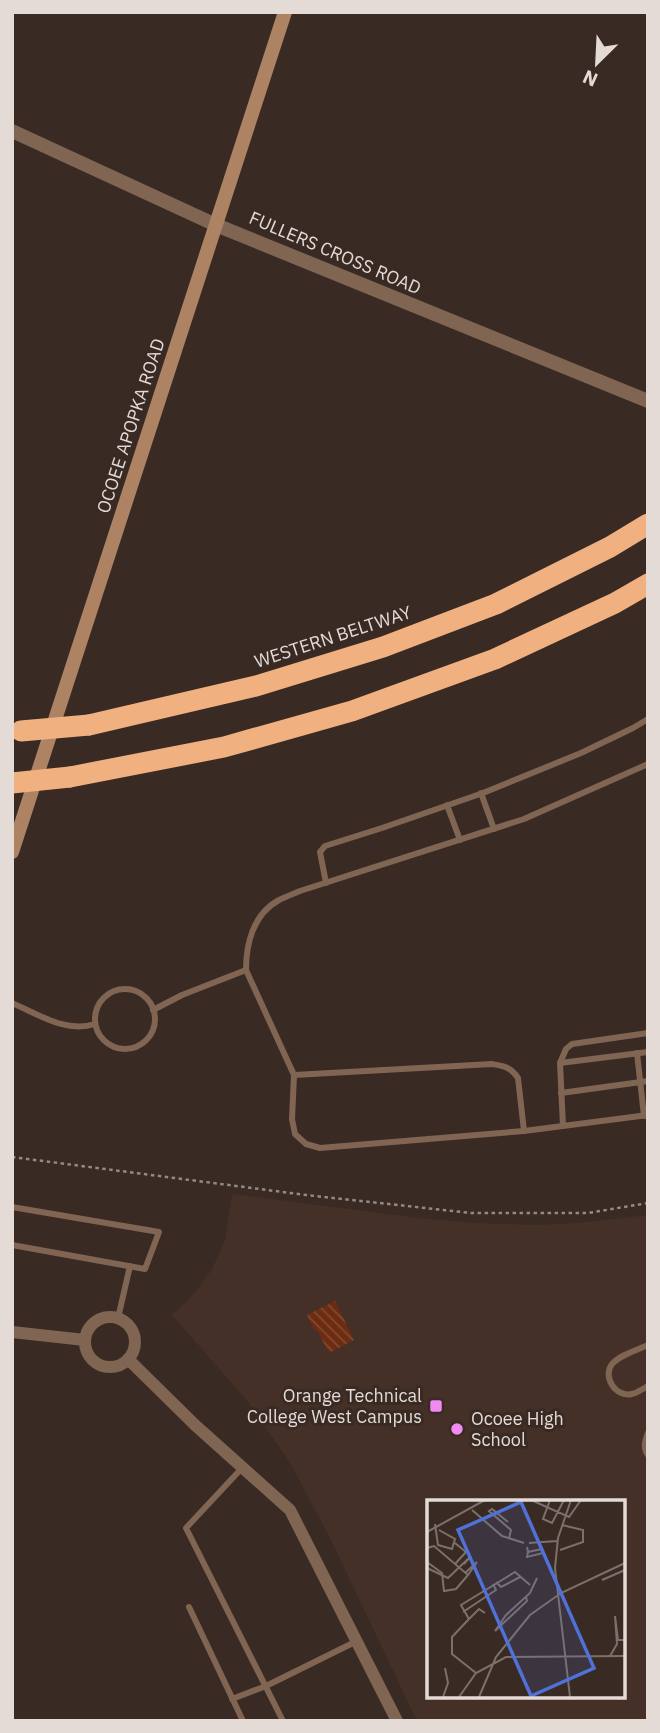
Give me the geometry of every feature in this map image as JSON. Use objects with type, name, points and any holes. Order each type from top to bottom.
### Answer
[{"type":"highway","name":"WESTERN BELTWAY","points":[[16,731],[89,724],[256,686],[383,647],[496,604],[610,547],[648,524]]},
{"type":"highway","points":[[12,783],[70,777],[224,747],[352,712],[495,659],[615,603],[648,584]]},
{"type":"main road","name":"OCOEE APOPKA ROAD","points":[[12,852],[285,12]]},
{"type":"street","name":"FULLERS CROSS ROAD","points":[[12,131],[216,225],[648,401]]},
{"type":"street","points":[[118,1318],[133,1332],[134,1349],[128,1359],[117,1366],[100,1365],[89,1355],[85,1340],[91,1326],[97,1321],[118,1318]]},
{"type":"street","points":[[12,1332],[85,1340]]},
{"type":"street","points":[[128,1359],[195,1425],[290,1510],[397,1721]]},
{"type":"lane","points":[[326,883],[320,852],[325,846],[481,793],[581,753],[648,719]]},
{"type":"lane","points":[[637,1053],[644,1082],[646,1116],[524,1131],[320,1148],[306,1144],[295,1134],[292,1119],[294,1075],[246,971],[246,950],[250,935],[260,917],[276,902],[300,891],[524,819],[648,764]]},
{"type":"lane","points":[[481,793],[494,829]]},
{"type":"lane","points":[[447,805],[460,840]]},
{"type":"lane","points":[[153,1010],[183,995],[246,971]]},
{"type":"lane","points":[[127,989],[136,991],[149,1002],[155,1021],[148,1038],[132,1048],[122,1048],[104,1040],[95,1024],[100,1002],[117,990],[127,989]]},
{"type":"lane","points":[[12,1003],[71,1027],[83,1028],[95,1024]]},
{"type":"lane","points":[[564,1126],[559,1063],[566,1049],[572,1044],[648,1033]]},
{"type":"lane","points":[[559,1063],[648,1052]]},
{"type":"lane","points":[[294,1075],[492,1064],[506,1066],[518,1078],[524,1131]]},
{"type":"lane","points":[[561,1093],[644,1082]]},
{"type":"lane","points":[[12,1207],[159,1232],[145,1269],[12,1245]]},
{"type":"lane","points":[[118,1318],[130,1266]]},
{"type":"lane","points":[[648,1345],[618,1359],[609,1368],[610,1381],[621,1393],[632,1394],[648,1386]]},
{"type":"lane","points":[[648,1433],[645,1443],[648,1455]]},
{"type":"lane","points":[[242,1468],[186,1528],[284,1721]]},
{"type":"lane","points":[[189,1608],[243,1721]]},
{"type":"lane","points":[[232,1699],[266,1686],[357,1640]]},
{"type":"path","points":[[12,1157],[306,1195],[471,1213],[588,1213],[648,1203]]},
{"type":"shaded area","name":"Ocoee High School","points":[[232,1194],[476,1223],[577,1223],[648,1215],[648,1721],[417,1721],[329,1536],[289,1461],[245,1398],[172,1315],[193,1295],[212,1269],[225,1240]]},
{"type":"building","points":[[335,1301],[354,1340],[329,1353],[307,1315]]},
{"type":"place","name":"Orange Technical College West Campus","points":[[436,1406]]},
{"type":"place","name":"Ocoee High School","points":[[457,1429]]}]
